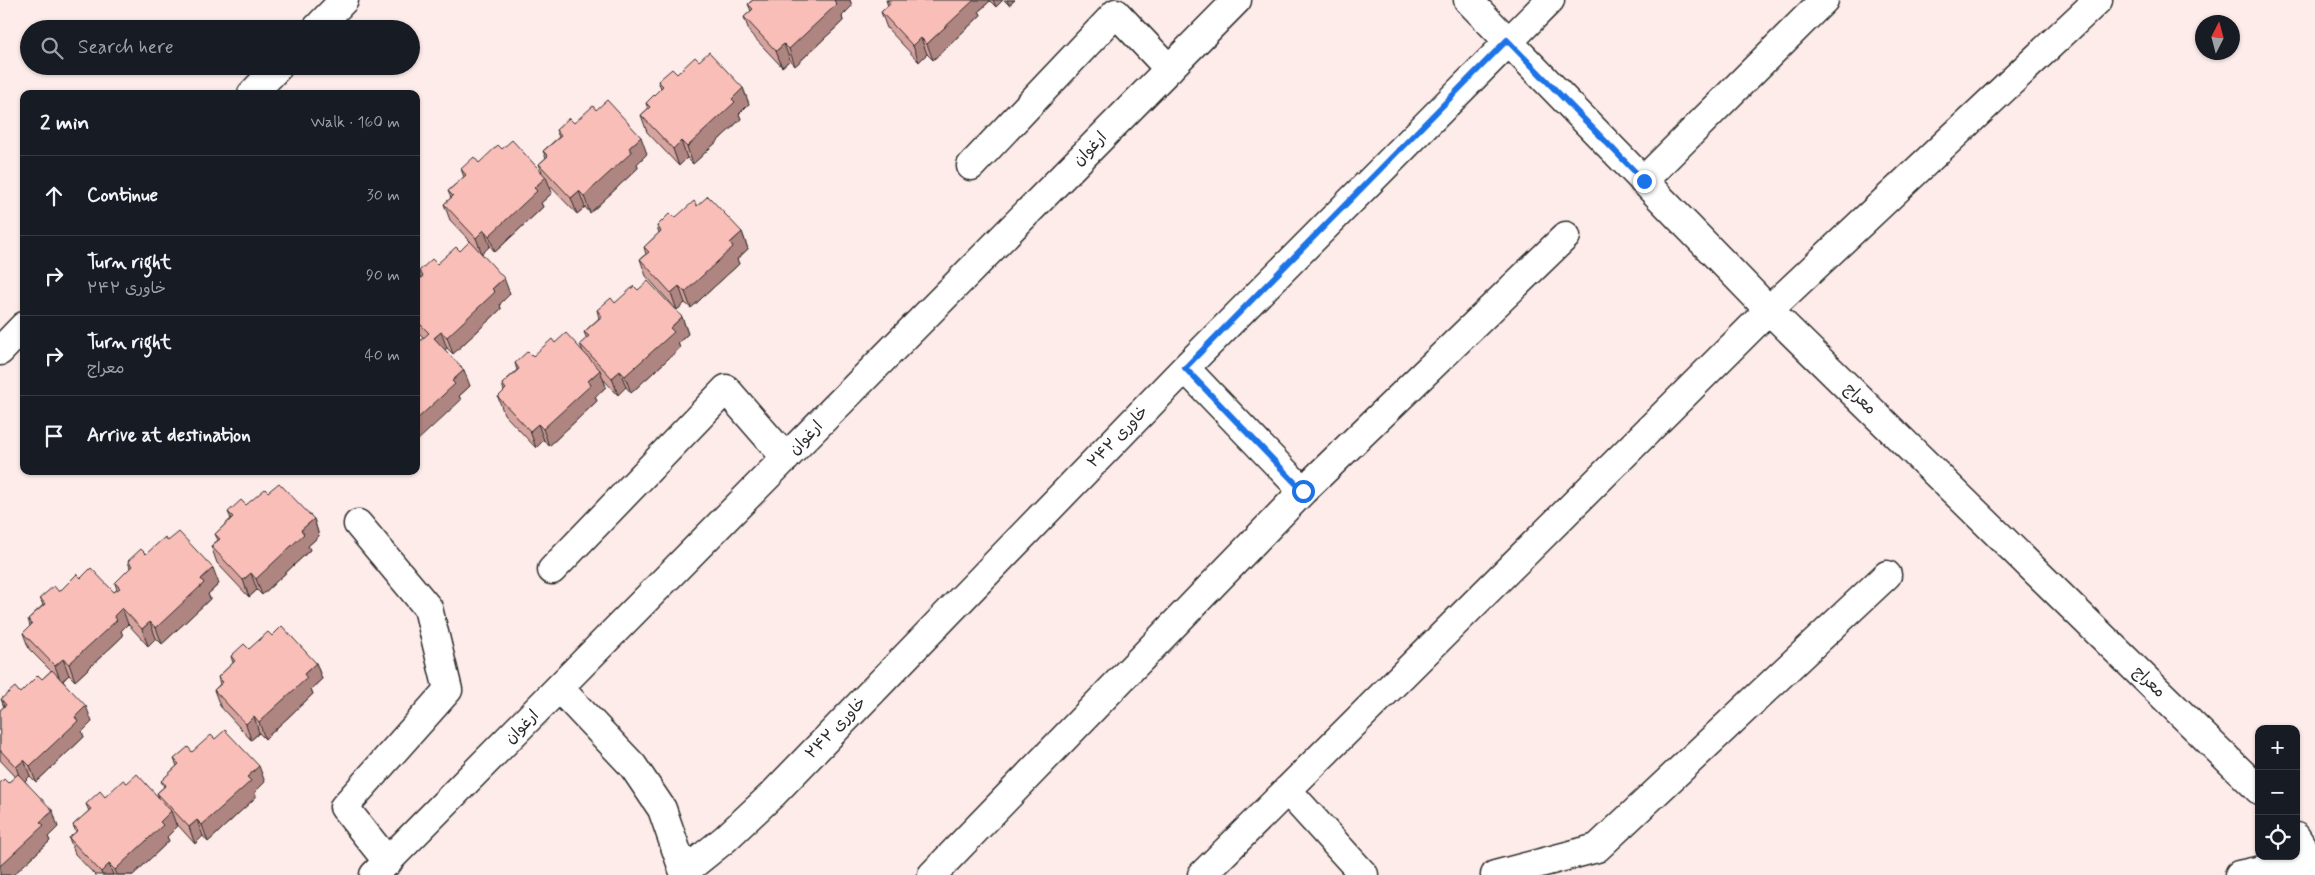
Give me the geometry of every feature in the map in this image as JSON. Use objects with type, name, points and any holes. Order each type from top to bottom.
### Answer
[{"type":"main road","points":[[325,20],[344,0]]},
{"type":"main road","name":"ارغوان","points":[[381,868],[560,689],[1237,0]]},
{"type":"main road","name":"معراج","points":[[1468,0],[1769,310],[2255,786]]},
{"type":"main road","name":"۲۴۲ خاوری","points":[[685,873],[773,794],[1185,368],[1507,40],[1550,0]]},
{"type":"main road","points":[[1644,181],[1824,0]]},
{"type":"main road","points":[[1202,875],[1769,310],[2098,0]]},
{"type":"main road","points":[[971,166],[1116,13],[1169,69]]},
{"type":"main road","points":[[256,90],[270,75]]},
{"type":"main road","points":[[932,875],[1303,491],[1566,236]]},
{"type":"main road","points":[[0,351],[20,330]]},
{"type":"main road","points":[[1185,368],[1303,491]]},
{"type":"main road","points":[[552,570],[726,389],[786,458]]},
{"type":"main road","points":[[358,524],[428,608],[448,690],[344,806],[381,868]]},
{"type":"main road","points":[[1495,875],[1597,848],[1888,575]]},
{"type":"main road","points":[[560,689],[633,766],[662,809],[685,873]]},
{"type":"main road","points":[[1287,790],[1364,875]]},
{"type":"main road","points":[[2239,875],[2307,854]]},
{"type":"building","points":[[753,0],[835,0],[837,4],[789,49],[784,44],[776,51],[744,17],[753,9],[748,4]]},
{"type":"building","points":[[887,0],[974,0],[927,44],[921,38],[913,46],[881,12],[890,4]]},
{"type":"building","points":[[709,52],[743,88],[732,99],[735,102],[687,147],[681,141],[673,149],[641,115],[650,107],[646,103],[663,86],[658,81],[672,69],[677,74],[695,57],[699,61]]},
{"type":"building","points":[[607,100],[641,137],[629,148],[632,152],[584,196],[579,191],[571,198],[539,164],[548,156],[543,151],[561,136],[556,130],[569,118],[574,123],[593,106],[596,110]]},
{"type":"building","points":[[512,140],[546,177],[534,188],[537,191],[489,236],[484,230],[476,238],[444,204],[453,196],[448,191],[466,175],[461,169],[474,157],[479,163],[498,145],[502,149]]},
{"type":"building","points":[[708,196],[742,232],[730,243],[733,247],[685,292],[679,286],[671,293],[640,259],[649,252],[644,247],[661,231],[657,226],[670,213],[675,218],[694,201],[697,206]]},
{"type":"building","points":[[470,241],[504,278],[492,289],[495,292],[447,337],[441,332],[434,338],[464,370],[452,381],[455,384],[420,416],[420,341],[429,333],[420,324],[420,279],[423,276],[420,270],[432,259],[437,264],[456,247],[460,251]]},
{"type":"building","points":[[648,281],[682,317],[670,328],[674,332],[625,376],[620,371],[612,378],[580,344],[589,336],[584,332],[602,316],[597,310],[611,298],[615,303],[634,286],[638,290]]},
{"type":"building","points":[[566,333],[600,370],[588,381],[591,385],[543,429],[538,424],[530,431],[498,397],[506,389],[502,384],[519,369],[515,363],[528,351],[533,356],[552,339],[555,343]]},
{"type":"building","points":[[279,483],[314,519],[301,530],[304,534],[256,579],[251,573],[243,580],[211,546],[220,539],[215,534],[233,517],[228,512],[241,500],[246,505],[265,489],[268,492]]},
{"type":"building","points":[[179,532],[213,568],[201,579],[204,583],[156,628],[150,622],[142,629],[122,608],[114,616],[117,620],[69,664],[63,659],[55,666],[23,633],[32,624],[28,619],[45,604],[40,598],[54,586],[59,592],[77,574],[81,578],[91,568],[114,592],[120,588],[115,583],[132,566],[128,561],[141,549],[146,554],[165,537],[168,541]]},
{"type":"building","points":[[282,626],[316,663],[304,674],[307,678],[259,722],[254,716],[246,724],[214,690],[223,682],[218,677],[235,661],[231,656],[244,644],[249,649],[268,632],[272,636]]},
{"type":"building","points":[[52,670],[86,706],[75,717],[78,721],[30,766],[24,760],[16,767],[0,750],[0,710],[6,705],[1,699],[15,687],[20,693],[38,675],[42,679]]},
{"type":"building","points":[[225,730],[259,766],[247,777],[251,781],[202,825],[197,820],[189,827],[157,793],[166,785],[161,781],[179,764],[174,759],[188,747],[192,752],[211,735],[215,739]]},
{"type":"building","points":[[18,774],[53,811],[40,822],[44,825],[0,866],[0,783],[4,779],[8,783]]},
{"type":"building","points":[[137,774],[171,811],[160,822],[163,825],[115,870],[109,864],[101,872],[69,838],[78,830],[73,825],[91,809],[86,804],[100,791],[105,797],[123,780],[127,783]]},
{"type":"route","points":[[1303,491],[1185,368],[1507,40],[1644,181]]}]
